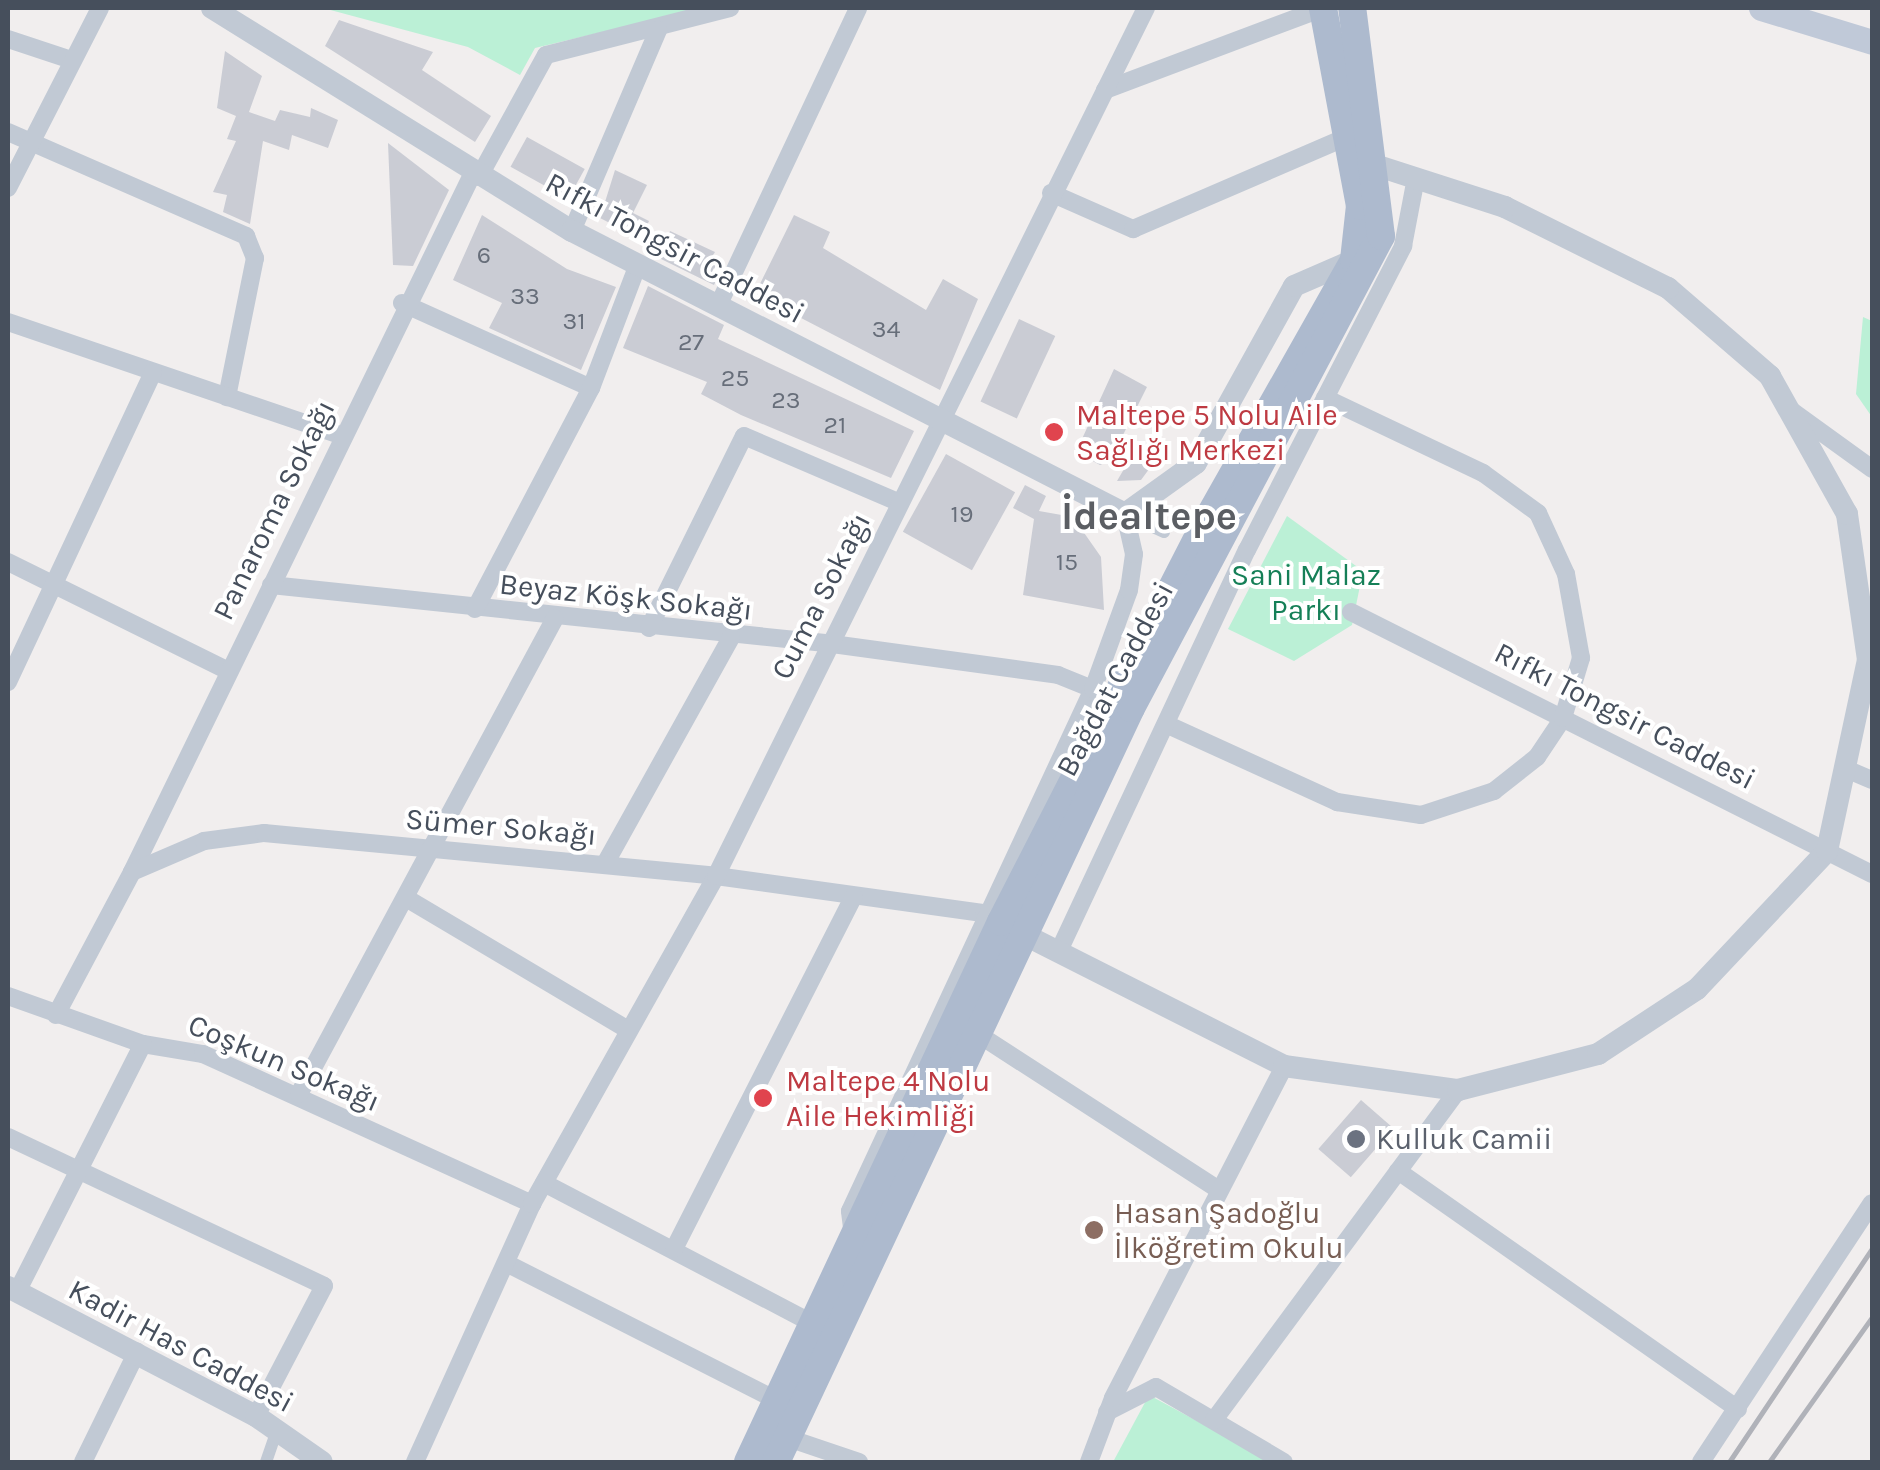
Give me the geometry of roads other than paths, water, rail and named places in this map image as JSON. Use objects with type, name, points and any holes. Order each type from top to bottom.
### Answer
[{"type":"main road","name":"Bağdat Caddesi","points":[[782,1450],[1004,923],[1202,529],[1354,260],[1360,206],[1351,135],[1323,8]]},
{"type":"main road","name":"Bağdat Caddesi","points":[[748,1462],[818,1326],[854,1245],[889,1199],[981,1036],[1004,923],[1131,708],[1382,236],[1378,166],[1352,8]]},
{"type":"main road","points":[[1762,8],[1872,42]]},
{"type":"street","points":[[8,188],[100,8]]},
{"type":"street","name":"Rıfkı Tongsir Caddesi","points":[[212,8],[475,176],[637,267],[1164,532]]},
{"type":"street","name":"Panaroma Sokağı","points":[[132,872],[342,436],[402,302],[546,55],[658,30],[730,8]]},
{"type":"street","points":[[718,306],[858,8]]},
{"type":"street","name":"Cuma Sokağı","points":[[415,1462],[532,1204],[716,876],[825,642],[945,419],[1051,193],[1146,8]]},
{"type":"street","points":[[1104,90],[1323,8]]},
{"type":"street","points":[[572,231],[658,30]]},
{"type":"street","points":[[8,38],[71,60]]},
{"type":"street","points":[[8,132],[188,204],[250,242],[255,258],[226,397]]},
{"type":"street","points":[[1051,193],[1133,230],[1351,135]]},
{"type":"street","points":[[1004,923],[1284,1066],[1458,1090],[1598,1054],[1697,989],[1827,852],[1846,769],[1864,720],[1868,660],[1847,514],[1770,376],[1668,288],[1505,207],[1415,183],[1378,166]]},
{"type":"street","points":[[1058,953],[1325,398],[1404,246],[1415,183]]},
{"type":"street","points":[[854,1245],[850,1210],[1004,923],[1093,688],[1128,590],[1134,554],[1125,514],[1196,463],[1294,286],[1354,260]]},
{"type":"street","points":[[476,609],[590,388],[637,267]]},
{"type":"street","points":[[402,302],[590,388]]},
{"type":"street","points":[[8,322],[342,436]]},
{"type":"street","points":[[8,682],[153,372]]},
{"type":"street","points":[[1168,725],[1337,802],[1422,815],[1494,791],[1538,756],[1563,718],[1581,658],[1566,574],[1538,513],[1484,473],[1325,398]]},
{"type":"street","points":[[1788,408],[1872,468]]},
{"type":"street","points":[[649,628],[744,436],[900,502]]},
{"type":"street","points":[[8,562],[227,670]]},
{"type":"street","name":"Beyaz Köşk Sokağı","points":[[271,584],[730,638],[825,642],[1058,674],[1093,688]]},
{"type":"street","name":"Rıfkı Tongsir Caddesi","points":[[1351,612],[1872,874]]},
{"type":"street","points":[[300,1094],[554,618]]},
{"type":"street","points":[[605,864],[730,638]]},
{"type":"street","points":[[1846,769],[1872,780]]},
{"type":"street","name":"Sümer Sokağı","points":[[132,872],[204,840],[264,833],[716,876],[1004,923]]},
{"type":"street","points":[[56,1015],[132,872]]},
{"type":"street","points":[[674,1249],[854,896]]},
{"type":"street","points":[[406,898],[627,1029]]},
{"type":"street","name":"Coşkun Sokağı","points":[[8,996],[143,1044],[172,1043],[300,1094],[532,1204]]},
{"type":"street","points":[[981,1036],[1219,1190]]},
{"type":"street","points":[[12,1290],[143,1044]]},
{"type":"street","points":[[1090,1462],[1107,1412],[1284,1066]]},
{"type":"street","points":[[1214,1420],[1458,1090]]},
{"type":"street","points":[[8,1137],[324,1286],[256,1416]]},
{"type":"street","points":[[1398,1172],[1738,1408]]},
{"type":"street","points":[[544,1183],[818,1326]]},
{"type":"street","points":[[1701,1462],[1872,1203]]},
{"type":"street","points":[[506,1263],[778,1401]]},
{"type":"street","name":"Kadir Has Caddesi","points":[[12,1290],[256,1416],[322,1462]]},
{"type":"street","points":[[84,1462],[137,1352]]},
{"type":"street","points":[[1107,1412],[1156,1387],[1284,1462]]},
{"type":"street","points":[[266,1462],[277,1430]]},
{"type":"street","points":[[782,1450],[858,1462]]},
{"type":"railway","points":[[1729,1462],[1872,1248]]},
{"type":"railway","points":[[1769,1462],[1872,1317]]},
{"type":"place","name":"Maltepe 5 Nolu Aile Sağlığı Merkezi","points":[[1054,432]]},
{"type":"place","name":"Maltepe 4 Nolu Aile Hekimliği","points":[[763,1098]]},
{"type":"place","name":"Kulluk Camii","points":[[1356,1139]]},
{"type":"place","name":"Hasan Şadoğlu İlköğretim Okulu","points":[[1094,1230]]},
{"type":"district","name":"İdealtepe","points":[[1149,516]]},
{"type":"park label","name":"Sani Malaz Parkı","points":[[1306,592]]}]
